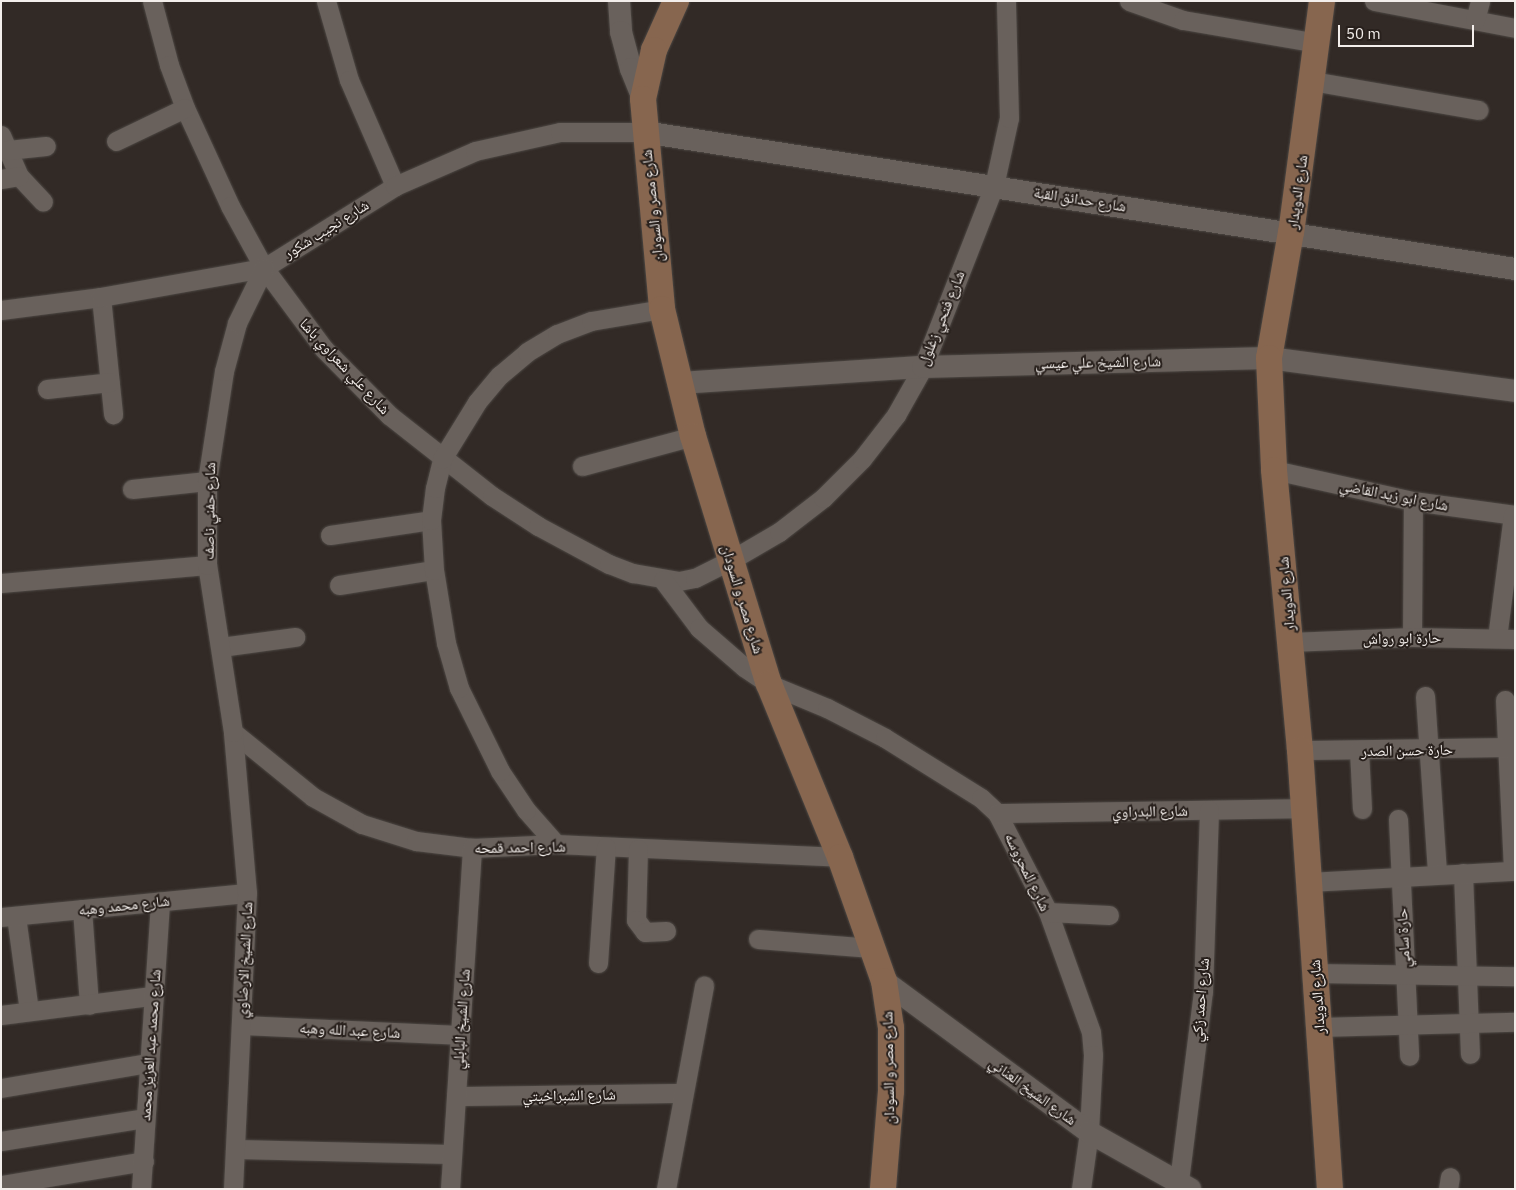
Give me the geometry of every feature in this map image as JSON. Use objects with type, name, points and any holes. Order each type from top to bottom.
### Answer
[{"type":"main road","name":"شارع مصر و السودان","points":[[676,1],[654,50],[643,99],[644,132],[662,309],[693,436],[769,684],[840,857],[884,981],[891,1028],[891,1091],[883,1189]]},
{"type":"main road","name":"شارع الدويدار","points":[[1322,1],[1292,232],[1269,358],[1274,470],[1300,750],[1330,1189]]},
{"type":"street","name":"شارع علي شعراوي باشا","points":[[152,1],[168,65],[184,108],[230,206],[264,268],[324,349],[390,415],[442,459],[538,526],[609,564],[663,580],[695,578],[731,560]]},
{"type":"street","points":[[326,1],[349,80],[395,186]]},
{"type":"street","points":[[619,1],[621,32],[631,69],[643,99]]},
{"type":"street","name":"شارع فتحي زغلول","points":[[731,560],[779,532],[823,498],[862,459],[896,415],[923,366],[994,186],[1009,118],[1006,1]]},
{"type":"street","points":[[1374,1],[1426,6],[1475,20],[1515,28]]},
{"type":"street","points":[[1475,20],[1480,1]]},
{"type":"street","points":[[1138,3],[1224,29],[1317,43]]},
{"type":"street","points":[[1312,81],[1478,110]]},
{"type":"street","points":[[116,140],[184,108]]},
{"type":"street","name":"شارع نجيب شكور","points":[[1,310],[101,297],[264,268],[395,186],[475,151],[517,140],[594,130],[644,132]]},
{"type":"street","name":"شارع حدائق القبة","points":[[644,132],[1292,232],[1515,269]]},
{"type":"street","points":[[43,202],[10,177],[4,142],[46,146]]},
{"type":"street","name":"شارع حفني ناصف","points":[[234,732],[207,565],[207,481],[224,371],[238,323],[264,268]]},
{"type":"street","points":[[101,297],[113,414]]},
{"type":"street","points":[[556,844],[526,810],[477,730],[459,688],[446,643],[434,570],[431,520],[442,459],[477,402],[500,375],[527,352],[557,334],[591,321],[662,309]]},
{"type":"street","name":"شارع الشيخ علي عيسي","points":[[680,383],[923,366],[1269,358],[1515,391]]},
{"type":"street","points":[[47,389],[110,382]]},
{"type":"street","points":[[582,466],[693,436]]},
{"type":"street","name":"شارع ابو زيد القاضي","points":[[1274,470],[1413,501],[1514,515]]},
{"type":"street","points":[[132,489],[207,481]]},
{"type":"street","points":[[1412,637],[1413,501]]},
{"type":"street","points":[[1506,638],[1514,515]]},
{"type":"street","points":[[330,535],[431,520]]},
{"type":"street","points":[[1,583],[207,565]]},
{"type":"street","points":[[339,586],[434,570]]},
{"type":"street","points":[[663,580],[699,628],[744,667],[769,684]]},
{"type":"street","points":[[221,647],[295,636]]},
{"type":"street","name":"حارة ابو رواش","points":[[1290,642],[1412,637],[1506,638]]},
{"type":"street","name":"شارع المحروسه","points":[[769,684],[827,708],[885,738],[981,798],[997,814],[1048,912],[1091,1032],[1094,1055],[1089,1132],[1081,1189]]},
{"type":"street","points":[[1425,696],[1437,874]]},
{"type":"street","points":[[1309,882],[1514,871],[1512,747],[1505,700]]},
{"type":"street","name":"شارع احمد قمحه","points":[[234,732],[312,797],[362,824],[416,841],[472,848],[556,844],[840,857]]},
{"type":"street","name":"شارع الشيخ الارضاوي","points":[[233,1189],[247,893],[234,732]]},
{"type":"street","name":"حارة حسن الصدر","points":[[1300,750],[1428,751],[1512,747]]},
{"type":"street","points":[[1359,750],[1362,809]]},
{"type":"street","name":"شارع البدراوي","points":[[997,814],[1303,808]]},
{"type":"street","name":"شارع احمد زكي","points":[[1182,1187],[1203,992],[1209,810]]},
{"type":"street","name":"حارة سامي","points":[[1398,819],[1409,1056]]},
{"type":"street","points":[[598,963],[606,847]]},
{"type":"street","name":"شارع الشيخ البابلي","points":[[450,1189],[472,848]]},
{"type":"street","points":[[638,849],[636,920],[645,932],[666,931]]},
{"type":"street","points":[[1463,873],[1470,1054]]},
{"type":"street","name":"شارع محمد وهبه","points":[[8,916],[247,893]]},
{"type":"street","name":"شارع محمد عبد العزيز محمد","points":[[141,1189],[144,1160],[147,1063],[160,902]]},
{"type":"street","points":[[82,910],[89,1005]]},
{"type":"street","points":[[1048,912],[1109,914]]},
{"type":"street","points":[[8,916],[29,1012]]},
{"type":"street","points":[[758,939],[872,948]]},
{"type":"street","points":[[1315,973],[1515,976]]},
{"type":"street","name":"شارع الشيخ العناني","points":[[884,981],[1089,1132],[1182,1187]]},
{"type":"street","points":[[666,1189],[704,986]]},
{"type":"street","points":[[1,1015],[152,996]]},
{"type":"street","points":[[1319,1027],[1515,1022]]},
{"type":"street","name":"شارع عبد الله وهبه","points":[[241,1025],[460,1035]]},
{"type":"street","points":[[1,1088],[147,1063]]},
{"type":"street","name":"شارع الشبراخيتي","points":[[456,1096],[683,1093]]},
{"type":"street","points":[[1,1141],[144,1118]]},
{"type":"street","points":[[235,1149],[452,1154]]},
{"type":"street","points":[[1,1185],[144,1160]]}]
